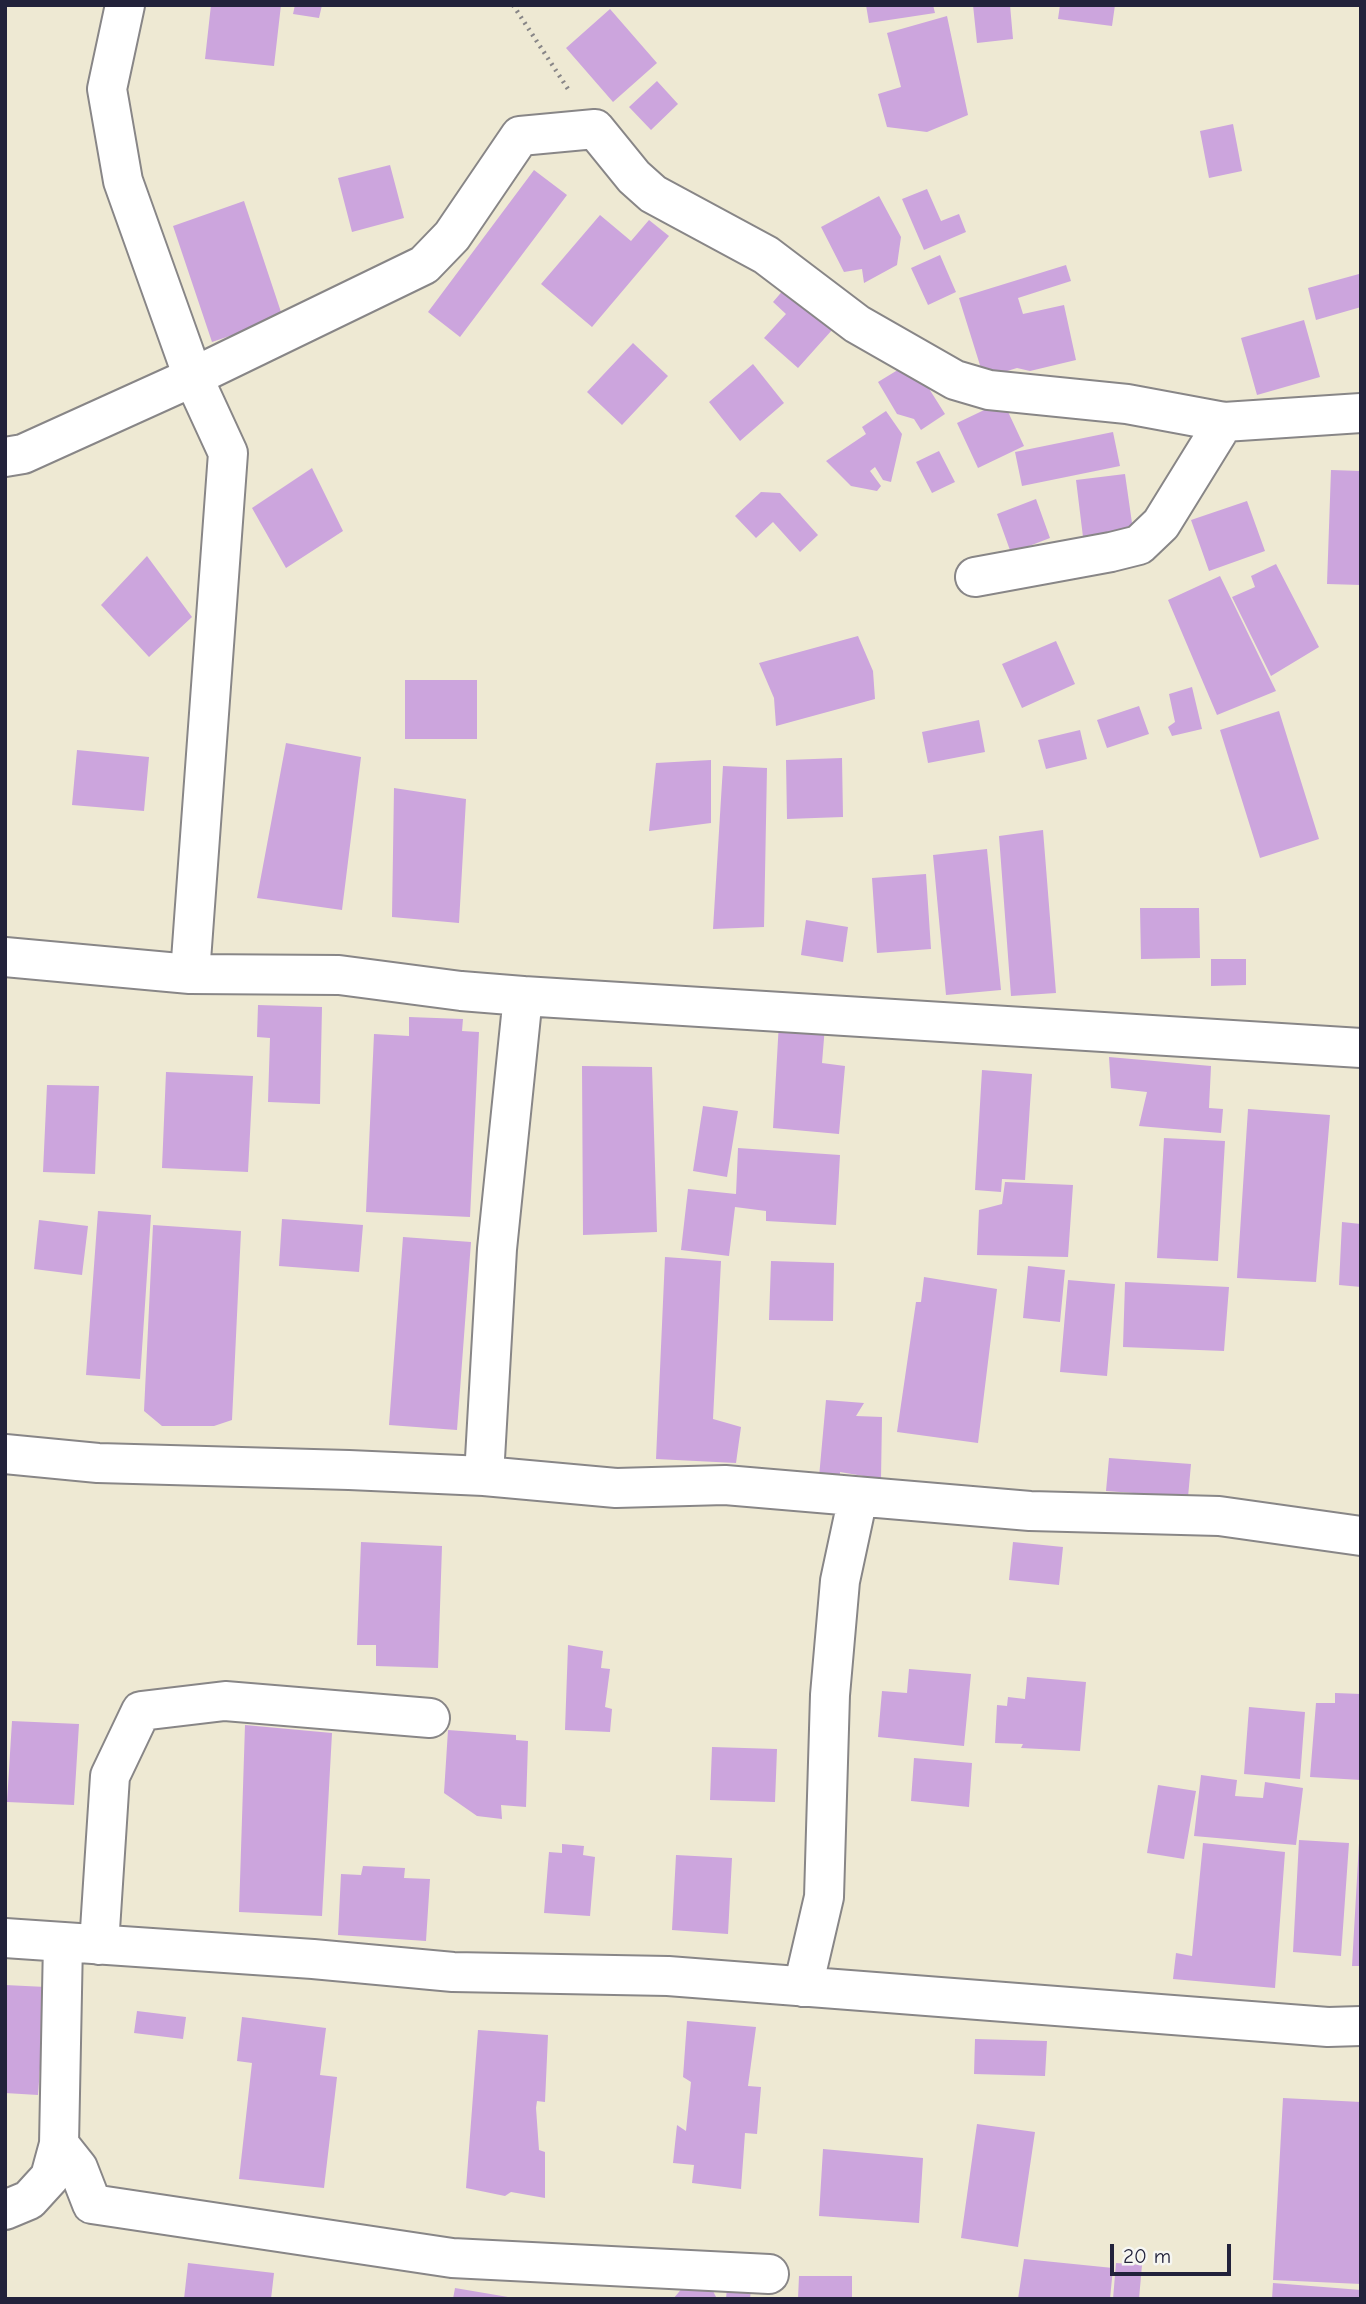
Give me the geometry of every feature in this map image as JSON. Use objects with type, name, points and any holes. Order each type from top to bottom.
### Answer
[{"type":"street","points":[[125,5],[107,89],[123,181],[193,377],[228,453],[191,974]]},
{"type":"street","points":[[5,457],[23,454],[193,377],[424,265],[452,236],[520,136],[595,130],[634,177],[653,194],[766,256],[857,324],[956,380],[989,390],[1127,404],[1224,422],[1361,413]]},
{"type":"street","points":[[975,577],[1139,545],[1161,524],[1224,422]]},
{"type":"street","points":[[5,957],[191,974],[339,975],[523,996],[1361,1048]]},
{"type":"street","points":[[484,1476],[497,1249],[523,996]]},
{"type":"street","points":[[5,1454],[98,1463],[484,1476],[616,1488],[725,1485],[1030,1511],[1219,1516],[1361,1536]]},
{"type":"street","points":[[803,1987],[824,1897],[830,1695],[840,1580],[858,1497]]},
{"type":"street","points":[[5,2210],[29,2200],[50,2176],[59,2144],[81,1944],[110,1776],[141,1711],[225,1701],[430,1718]]},
{"type":"street","points":[[5,1938],[313,1959],[453,1972],[668,1976],[1328,2027],[1361,2026]]},
{"type":"street","points":[[59,2144],[78,2168],[92,2204],[452,2258],[769,2274]]},
{"type":"path","points":[[513,5],[595,130]]},
{"type":"building","points":[[211,5],[281,5],[274,66],[205,59]]},
{"type":"building","points":[[295,5],[322,5],[319,18],[293,14]]},
{"type":"building","points":[[866,5],[933,5],[935,13],[869,23]]},
{"type":"building","points":[[973,5],[1010,5],[1013,39],[977,43]]},
{"type":"building","points":[[1060,5],[1115,5],[1112,26],[1058,19]]},
{"type":"building","points":[[610,9],[657,63],[613,102],[566,48]]},
{"type":"building","points":[[947,16],[968,115],[927,132],[887,127],[878,94],[901,87],[887,33]]},
{"type":"building","points":[[657,81],[678,104],[651,130],[629,107]]},
{"type":"building","points":[[1233,124],[1242,171],[1209,178],[1200,131]]},
{"type":"building","points":[[390,165],[404,218],[352,232],[338,178]]},
{"type":"building","points":[[534,170],[567,195],[460,337],[428,312]]},
{"type":"building","points":[[927,189],[941,221],[959,214],[966,232],[924,250],[902,199]]},
{"type":"building","points":[[879,196],[901,237],[897,265],[864,283],[862,269],[844,272],[821,227]]},
{"type":"building","points":[[244,201],[283,318],[212,342],[173,226]]},
{"type":"building","points":[[600,215],[631,241],[649,220],[669,236],[592,327],[541,284]]},
{"type":"building","points":[[940,255],[956,292],[928,305],[911,268]]},
{"type":"building","points":[[1066,265],[1071,281],[1018,298],[1023,314],[1064,305],[1076,360],[1030,371],[1017,368],[984,378],[959,298]]},
{"type":"building","points":[[1359,274],[1361,307],[1316,320],[1308,288]]},
{"type":"building","points":[[785,288],[832,330],[798,368],[764,338],[786,314],[773,302]]},
{"type":"building","points":[[1304,320],[1320,377],[1257,395],[1241,338]]},
{"type":"building","points":[[633,343],[668,376],[622,425],[587,392]]},
{"type":"building","points":[[753,364],[784,403],[740,441],[709,402]]},
{"type":"building","points":[[901,368],[921,376],[945,414],[921,430],[914,419],[897,414],[878,382]]},
{"type":"building","points":[[1003,401],[1024,446],[978,468],[957,423]]},
{"type":"building","points":[[886,411],[902,434],[891,482],[883,480],[875,467],[870,471],[881,486],[877,491],[851,486],[826,461],[866,434],[862,427]]},
{"type":"building","points":[[1113,432],[1120,466],[1022,486],[1015,452]]},
{"type":"building","points":[[939,451],[955,482],[932,493],[916,462]]},
{"type":"building","points":[[312,468],[343,531],[286,568],[252,508]]},
{"type":"building","points":[[1331,470],[1361,471],[1361,585],[1327,584]]},
{"type":"building","points":[[1125,474],[1133,530],[1083,537],[1076,480]]},
{"type":"building","points":[[761,492],[780,493],[818,535],[800,552],[773,522],[756,538],[735,516]]},
{"type":"building","points":[[1036,499],[1050,538],[1011,553],[997,514]]},
{"type":"building","points":[[1247,501],[1265,551],[1209,571],[1191,520]]},
{"type":"building","points":[[147,556],[192,617],[149,657],[101,605]]},
{"type":"building","points":[[1276,564],[1319,647],[1271,676],[1232,597],[1255,587],[1251,576]]},
{"type":"building","points":[[1220,576],[1276,691],[1217,715],[1168,600]]},
{"type":"building","points":[[858,636],[873,671],[875,699],[776,726],[774,698],[759,663]]},
{"type":"building","points":[[1056,641],[1075,684],[1022,708],[1002,664]]},
{"type":"building","points":[[405,680],[477,680],[477,739],[405,739]]},
{"type":"building","points":[[1192,687],[1202,729],[1172,736],[1168,727],[1175,722],[1169,694]]},
{"type":"building","points":[[1139,706],[1149,734],[1107,748],[1097,720]]},
{"type":"building","points":[[1279,711],[1319,839],[1260,858],[1220,730]]},
{"type":"building","points":[[979,720],[985,752],[928,763],[922,732]]},
{"type":"building","points":[[1080,730],[1087,759],[1046,769],[1038,740]]},
{"type":"building","points":[[286,743],[361,757],[342,910],[257,898]]},
{"type":"building","points":[[77,750],[149,757],[144,811],[72,805]]},
{"type":"building","points":[[842,758],[843,817],[787,819],[786,760]]},
{"type":"building","points":[[711,760],[711,823],[649,831],[656,763]]},
{"type":"building","points":[[723,766],[767,768],[764,927],[713,929]]},
{"type":"building","points":[[394,788],[466,799],[459,923],[392,917]]},
{"type":"building","points":[[1043,830],[1056,993],[1011,996],[999,836]]},
{"type":"building","points":[[987,849],[1001,990],[946,995],[933,855]]},
{"type":"building","points":[[926,874],[931,949],[877,953],[872,878]]},
{"type":"building","points":[[1140,908],[1199,908],[1200,958],[1141,959]]},
{"type":"building","points":[[806,920],[848,927],[843,962],[801,955]]},
{"type":"building","points":[[1211,959],[1246,959],[1246,985],[1211,986]]},
{"type":"building","points":[[258,1005],[322,1007],[320,1104],[268,1102],[270,1038],[257,1037]]},
{"type":"building","points":[[409,1017],[463,1019],[462,1031],[479,1032],[470,1217],[366,1212],[374,1034],[409,1036]]},
{"type":"building","points":[[779,1022],[825,1026],[822,1063],[845,1066],[839,1134],[773,1128]]},
{"type":"building","points":[[1109,1057],[1211,1066],[1209,1108],[1223,1109],[1221,1133],[1139,1126],[1147,1092],[1111,1088]]},
{"type":"building","points":[[582,1066],[652,1067],[657,1232],[583,1235]]},
{"type":"building","points":[[982,1070],[1032,1074],[1025,1180],[1002,1179],[1001,1192],[975,1190]]},
{"type":"building","points":[[166,1072],[253,1076],[248,1172],[162,1168]]},
{"type":"building","points":[[47,1085],[99,1086],[95,1174],[43,1172]]},
{"type":"building","points":[[703,1106],[738,1111],[727,1177],[693,1171]]},
{"type":"building","points":[[1248,1109],[1330,1115],[1316,1282],[1237,1278]]},
{"type":"building","points":[[1164,1138],[1225,1141],[1218,1261],[1157,1258]]},
{"type":"building","points":[[738,1148],[840,1155],[836,1225],[766,1221],[766,1211],[735,1207],[729,1256],[681,1250],[688,1189],[736,1194]]},
{"type":"building","points":[[1005,1182],[1073,1185],[1068,1257],[977,1255],[979,1210],[1002,1204]]},
{"type":"building","points":[[98,1211],[151,1215],[140,1379],[86,1375]]},
{"type":"building","points":[[282,1219],[363,1225],[359,1272],[279,1266]]},
{"type":"building","points":[[39,1220],[88,1226],[82,1275],[34,1269]]},
{"type":"building","points":[[1342,1222],[1361,1224],[1361,1287],[1339,1285]]},
{"type":"building","points":[[153,1225],[241,1231],[232,1420],[214,1426],[162,1426],[144,1411]]},
{"type":"building","points":[[403,1237],[471,1242],[457,1430],[389,1425]]},
{"type":"building","points":[[665,1257],[721,1261],[713,1419],[741,1427],[736,1463],[656,1459]]},
{"type":"building","points":[[771,1261],[834,1263],[833,1321],[769,1320]]},
{"type":"building","points":[[1028,1266],[1065,1270],[1060,1322],[1023,1318]]},
{"type":"building","points":[[924,1277],[997,1289],[978,1443],[897,1432],[916,1302],[921,1302]]},
{"type":"building","points":[[1068,1280],[1115,1284],[1107,1376],[1060,1372]]},
{"type":"building","points":[[1125,1282],[1229,1287],[1224,1351],[1123,1347]]},
{"type":"building","points":[[826,1400],[864,1403],[856,1416],[882,1417],[881,1479],[840,1472],[840,1478],[819,1477]]},
{"type":"building","points":[[1109,1458],[1191,1464],[1188,1497],[1106,1491]]},
{"type":"building","points":[[361,1542],[442,1546],[438,1668],[376,1666],[376,1645],[357,1645]]},
{"type":"building","points":[[1013,1542],[1063,1547],[1059,1585],[1009,1580]]},
{"type":"building","points":[[568,1645],[603,1651],[601,1668],[610,1669],[605,1707],[612,1709],[610,1732],[565,1730]]},
{"type":"building","points":[[909,1669],[971,1674],[964,1746],[878,1737],[882,1691],[907,1693]]},
{"type":"building","points":[[1027,1677],[1086,1682],[1080,1751],[1021,1748],[1023,1744],[995,1743],[997,1705],[1007,1706],[1008,1697],[1025,1699]]},
{"type":"building","points":[[1335,1693],[1361,1694],[1361,1780],[1310,1777],[1316,1703],[1335,1703]]},
{"type":"building","points":[[1249,1707],[1305,1712],[1300,1779],[1244,1774]]},
{"type":"building","points":[[12,1721],[79,1724],[74,1805],[7,1802]]},
{"type":"building","points":[[245,1725],[332,1733],[322,1916],[239,1912]]},
{"type":"building","points":[[448,1730],[516,1735],[516,1740],[528,1741],[526,1807],[501,1805],[502,1819],[477,1816],[444,1793]]},
{"type":"building","points":[[712,1747],[777,1749],[775,1802],[710,1800]]},
{"type":"building","points":[[914,1758],[972,1763],[969,1807],[911,1801]]},
{"type":"building","points":[[1201,1775],[1237,1780],[1235,1796],[1263,1798],[1265,1782],[1303,1788],[1296,1845],[1194,1836]]},
{"type":"building","points":[[1158,1785],[1196,1791],[1184,1859],[1147,1853]]},
{"type":"building","points":[[1299,1840],[1349,1843],[1341,1956],[1293,1952]]},
{"type":"building","points":[[1203,1843],[1285,1852],[1275,1988],[1173,1979],[1176,1953],[1192,1956]]},
{"type":"building","points":[[1359,1843],[1361,1966],[1352,1966]]},
{"type":"building","points":[[562,1844],[584,1846],[583,1855],[595,1857],[590,1916],[544,1913],[549,1852],[562,1853]]},
{"type":"building","points":[[676,1855],[732,1858],[728,1934],[672,1930]]},
{"type":"building","points":[[363,1866],[405,1868],[404,1878],[430,1879],[426,1941],[338,1935],[341,1874],[361,1875]]},
{"type":"building","points":[[5,1985],[46,1987],[38,2095],[5,2093]]},
{"type":"building","points":[[137,2011],[186,2017],[183,2039],[134,2033]]},
{"type":"building","points":[[242,2017],[326,2028],[320,2075],[337,2077],[324,2188],[239,2179],[252,2063],[237,2061]]},
{"type":"building","points":[[687,2021],[756,2027],[748,2086],[761,2087],[757,2134],[745,2133],[741,2189],[692,2183],[694,2165],[673,2163],[677,2125],[686,2131],[691,2082],[683,2077]]},
{"type":"building","points":[[478,2030],[548,2035],[545,2102],[537,2101],[536,2108],[539,2150],[545,2152],[545,2198],[511,2192],[505,2196],[466,2188]]},
{"type":"building","points":[[975,2039],[1047,2041],[1045,2076],[974,2074]]},
{"type":"building","points":[[1283,2098],[1361,2102],[1361,2284],[1273,2280]]},
{"type":"building","points":[[977,2124],[1035,2132],[1018,2247],[961,2238]]},
{"type":"building","points":[[823,2149],[923,2158],[919,2223],[819,2216]]},
{"type":"building","points":[[1024,2259],[1113,2268],[1110,2299],[1018,2299]]},
{"type":"building","points":[[188,2263],[274,2273],[271,2299],[184,2299]]},
{"type":"building","points":[[1116,2263],[1142,2265],[1139,2299],[1113,2299]]},
{"type":"building","points":[[799,2276],[852,2276],[852,2299],[798,2299]]},
{"type":"building","points":[[709,2283],[717,2299],[673,2299],[684,2286]]},
{"type":"building","points":[[1273,2283],[1361,2290],[1361,2299],[1272,2299]]},
{"type":"building","points":[[727,2287],[751,2289],[750,2299],[726,2299]]},
{"type":"building","points":[[455,2288],[508,2297],[508,2299],[453,2299]]}]
